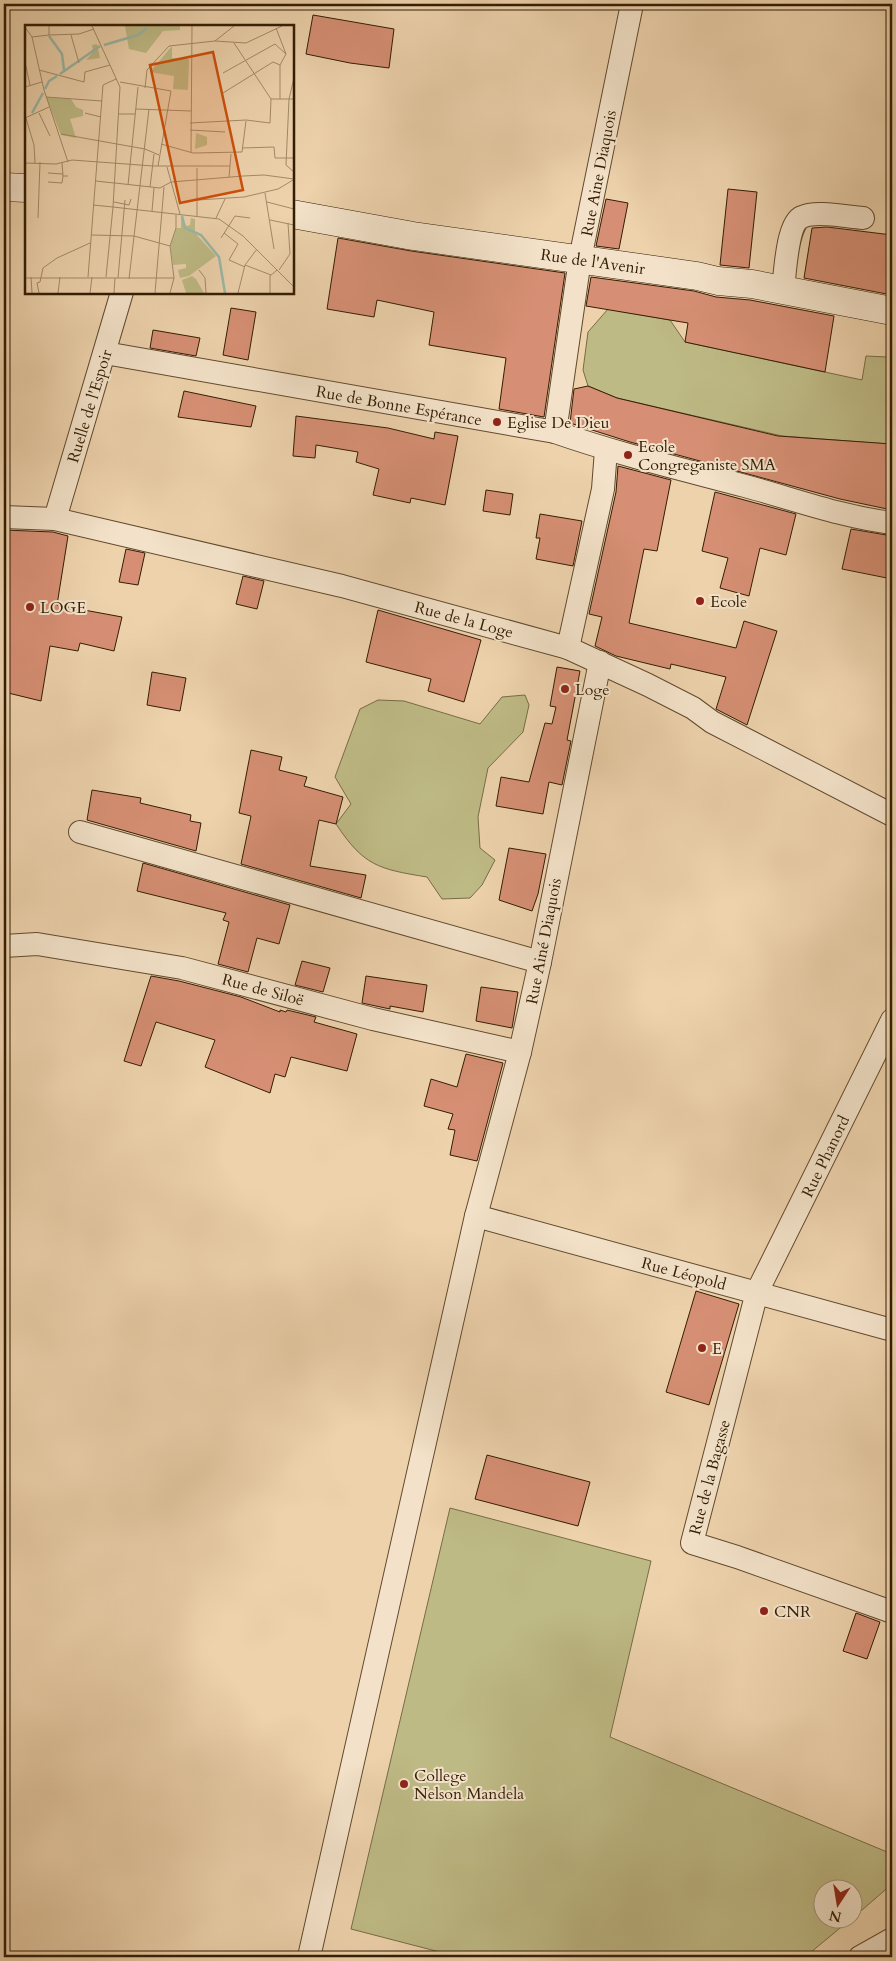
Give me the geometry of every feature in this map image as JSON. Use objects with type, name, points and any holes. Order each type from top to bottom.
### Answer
[{"type":"main road","points":[[4,187],[25,188]]},
{"type":"main road","name":"Rue de l'Avenir","points":[[294,214],[413,236],[783,290],[892,311]]},
{"type":"street","name":"Rue Aine Diaquois","points":[[555,432],[580,259],[632,4]]},
{"type":"street","points":[[783,290],[792,228],[800,217],[811,214],[863,218]]},
{"type":"street","name":"Ruelle de l'Espoir","points":[[55,519],[121,294]]},
{"type":"street","name":"Rue de Bonne Espérance","points":[[105,353],[555,432],[606,450],[674,466],[827,509],[892,523]]},
{"type":"street","points":[[568,648],[603,489],[606,450]]},
{"type":"street","name":"Rue de la Loge","points":[[4,518],[55,519],[342,586],[568,648],[693,708],[712,722],[892,815]]},
{"type":"street","name":"Rue Ainé Diaquois","points":[[309,1957],[476,1216],[520,1052],[540,962],[600,662]]},
{"type":"street","points":[[80,832],[540,962]]},
{"type":"street","name":"Rue de Siloë","points":[[4,946],[36,944],[182,968],[373,1019],[520,1052]]},
{"type":"street","name":"Rue Phanord","points":[[757,1292],[892,1020]]},
{"type":"street","name":"Rue Léopold","points":[[476,1216],[892,1330]]},
{"type":"street","name":"Rue de la Bagasse","points":[[757,1292],[692,1543],[892,1612]]},
{"type":"street","points":[[860,1957],[892,1939]]},
{"type":"shaded area","points":[[608,309],[670,320],[685,342],[862,380],[866,356],[887,357],[888,444],[782,436],[617,398],[588,386],[583,370],[588,332]]},
{"type":"shaded area","points":[[525,695],[529,705],[523,732],[488,768],[478,817],[480,848],[495,860],[482,885],[470,898],[442,899],[427,877],[384,868],[364,857],[355,849],[336,824],[351,804],[335,777],[360,709],[378,700],[404,701],[480,724],[502,697]]},
{"type":"shaded area","points":[[450,1508],[651,1561],[610,1737],[892,1854],[892,1884],[864,1908],[864,1878],[814,1878],[814,1928],[840,1928],[805,1957],[459,1957],[351,1929]]},
{"type":"building","points":[[313,15],[394,29],[389,68],[350,63],[306,54]]},
{"type":"building","points":[[728,189],[757,192],[749,268],[720,265]]},
{"type":"building","points":[[606,199],[628,203],[619,249],[596,246]]},
{"type":"building","points":[[827,227],[892,235],[892,295],[804,278],[812,228]]},
{"type":"building","points":[[338,238],[411,251],[565,273],[544,417],[499,409],[506,358],[429,345],[434,312],[377,300],[374,317],[327,309]]},
{"type":"building","points":[[591,277],[694,291],[716,297],[750,300],[834,316],[825,372],[685,342],[688,323],[586,306]]},
{"type":"building","points":[[231,308],[256,312],[248,360],[223,355]]},
{"type":"building","points":[[153,330],[200,338],[196,356],[150,348]]},
{"type":"building","points":[[588,386],[617,398],[778,436],[892,444],[892,510],[840,499],[630,442],[570,423],[574,389]]},
{"type":"building","points":[[184,391],[256,406],[251,427],[178,417]]},
{"type":"building","points":[[296,416],[388,428],[434,439],[435,432],[458,436],[445,505],[411,498],[410,503],[373,495],[379,469],[356,462],[358,452],[316,445],[315,458],[293,456]]},
{"type":"building","points":[[618,466],[671,480],[657,551],[644,549],[629,623],[736,648],[744,621],[777,631],[747,725],[716,709],[726,677],[671,664],[670,669],[616,656],[595,646],[602,617],[589,614],[616,492]]},
{"type":"building","points":[[486,490],[513,494],[510,515],[483,511]]},
{"type":"building","points":[[715,492],[796,514],[786,555],[760,548],[749,596],[720,588],[728,558],[702,551]]},
{"type":"building","points":[[540,514],[582,521],[573,566],[536,559],[540,538],[536,538]]},
{"type":"building","points":[[851,529],[892,536],[892,579],[842,569]]},
{"type":"building","name":"LOGE","points":[[4,530],[53,532],[68,536],[57,605],[122,617],[114,651],[80,643],[78,651],[50,646],[41,701],[4,692]]},
{"type":"building","points":[[126,549],[145,553],[138,585],[119,582]]},
{"type":"building","points":[[243,576],[264,581],[257,609],[236,604]]},
{"type":"building","points":[[378,610],[481,640],[464,702],[428,691],[431,679],[366,662]]},
{"type":"building","points":[[557,667],[580,671],[567,740],[571,741],[562,785],[549,782],[543,814],[496,806],[501,777],[529,782],[545,723],[552,724],[556,707],[550,706]]},
{"type":"building","points":[[152,672],[186,678],[180,711],[147,705]]},
{"type":"building","points":[[251,750],[282,757],[279,770],[307,777],[304,786],[343,797],[336,824],[319,820],[310,866],[366,875],[361,898],[241,864],[251,816],[239,813]]},
{"type":"building","points":[[92,790],[141,798],[140,803],[191,815],[190,821],[201,823],[196,851],[87,820]]},
{"type":"building","points":[[509,848],[546,854],[538,894],[532,911],[499,900]]},
{"type":"building","points":[[143,863],[290,905],[279,944],[257,938],[248,972],[218,964],[229,922],[223,920],[226,913],[137,891]]},
{"type":"building","points":[[302,961],[330,968],[323,992],[295,985]]},
{"type":"building","points":[[151,976],[241,997],[280,1012],[280,1010],[286,1012],[287,1010],[316,1017],[314,1022],[357,1034],[347,1071],[291,1057],[285,1077],[275,1074],[270,1093],[205,1067],[215,1040],[156,1022],[141,1066],[124,1061]]},
{"type":"building","points":[[366,976],[427,985],[423,1012],[390,1006],[390,1009],[362,1003]]},
{"type":"building","points":[[481,987],[518,992],[512,1028],[476,1021]]},
{"type":"building","points":[[466,1054],[503,1063],[477,1161],[450,1155],[455,1130],[448,1129],[453,1114],[424,1106],[431,1079],[457,1087]]},
{"type":"building","name":"E","points":[[696,1291],[739,1304],[709,1405],[666,1392]]},
{"type":"building","points":[[487,1455],[590,1482],[578,1526],[475,1499]]},
{"type":"building","points":[[856,1613],[880,1622],[867,1659],[843,1651]]},
{"type":"place","name":"Eglise De Dieu","points":[[497,422]]},
{"type":"place","name":"Ecole Congreganiste SMA","points":[[628,455]]},
{"type":"place","name":"Ecole","points":[[700,601]]},
{"type":"place","name":"LOGE","points":[[30,607]]},
{"type":"place","name":"Loge","points":[[565,689]]},
{"type":"place","name":"E","points":[[702,1348]]},
{"type":"place","name":"CNR","points":[[764,1611]]},
{"type":"place","name":"College Nelson Mandela","points":[[404,1784]]}]
